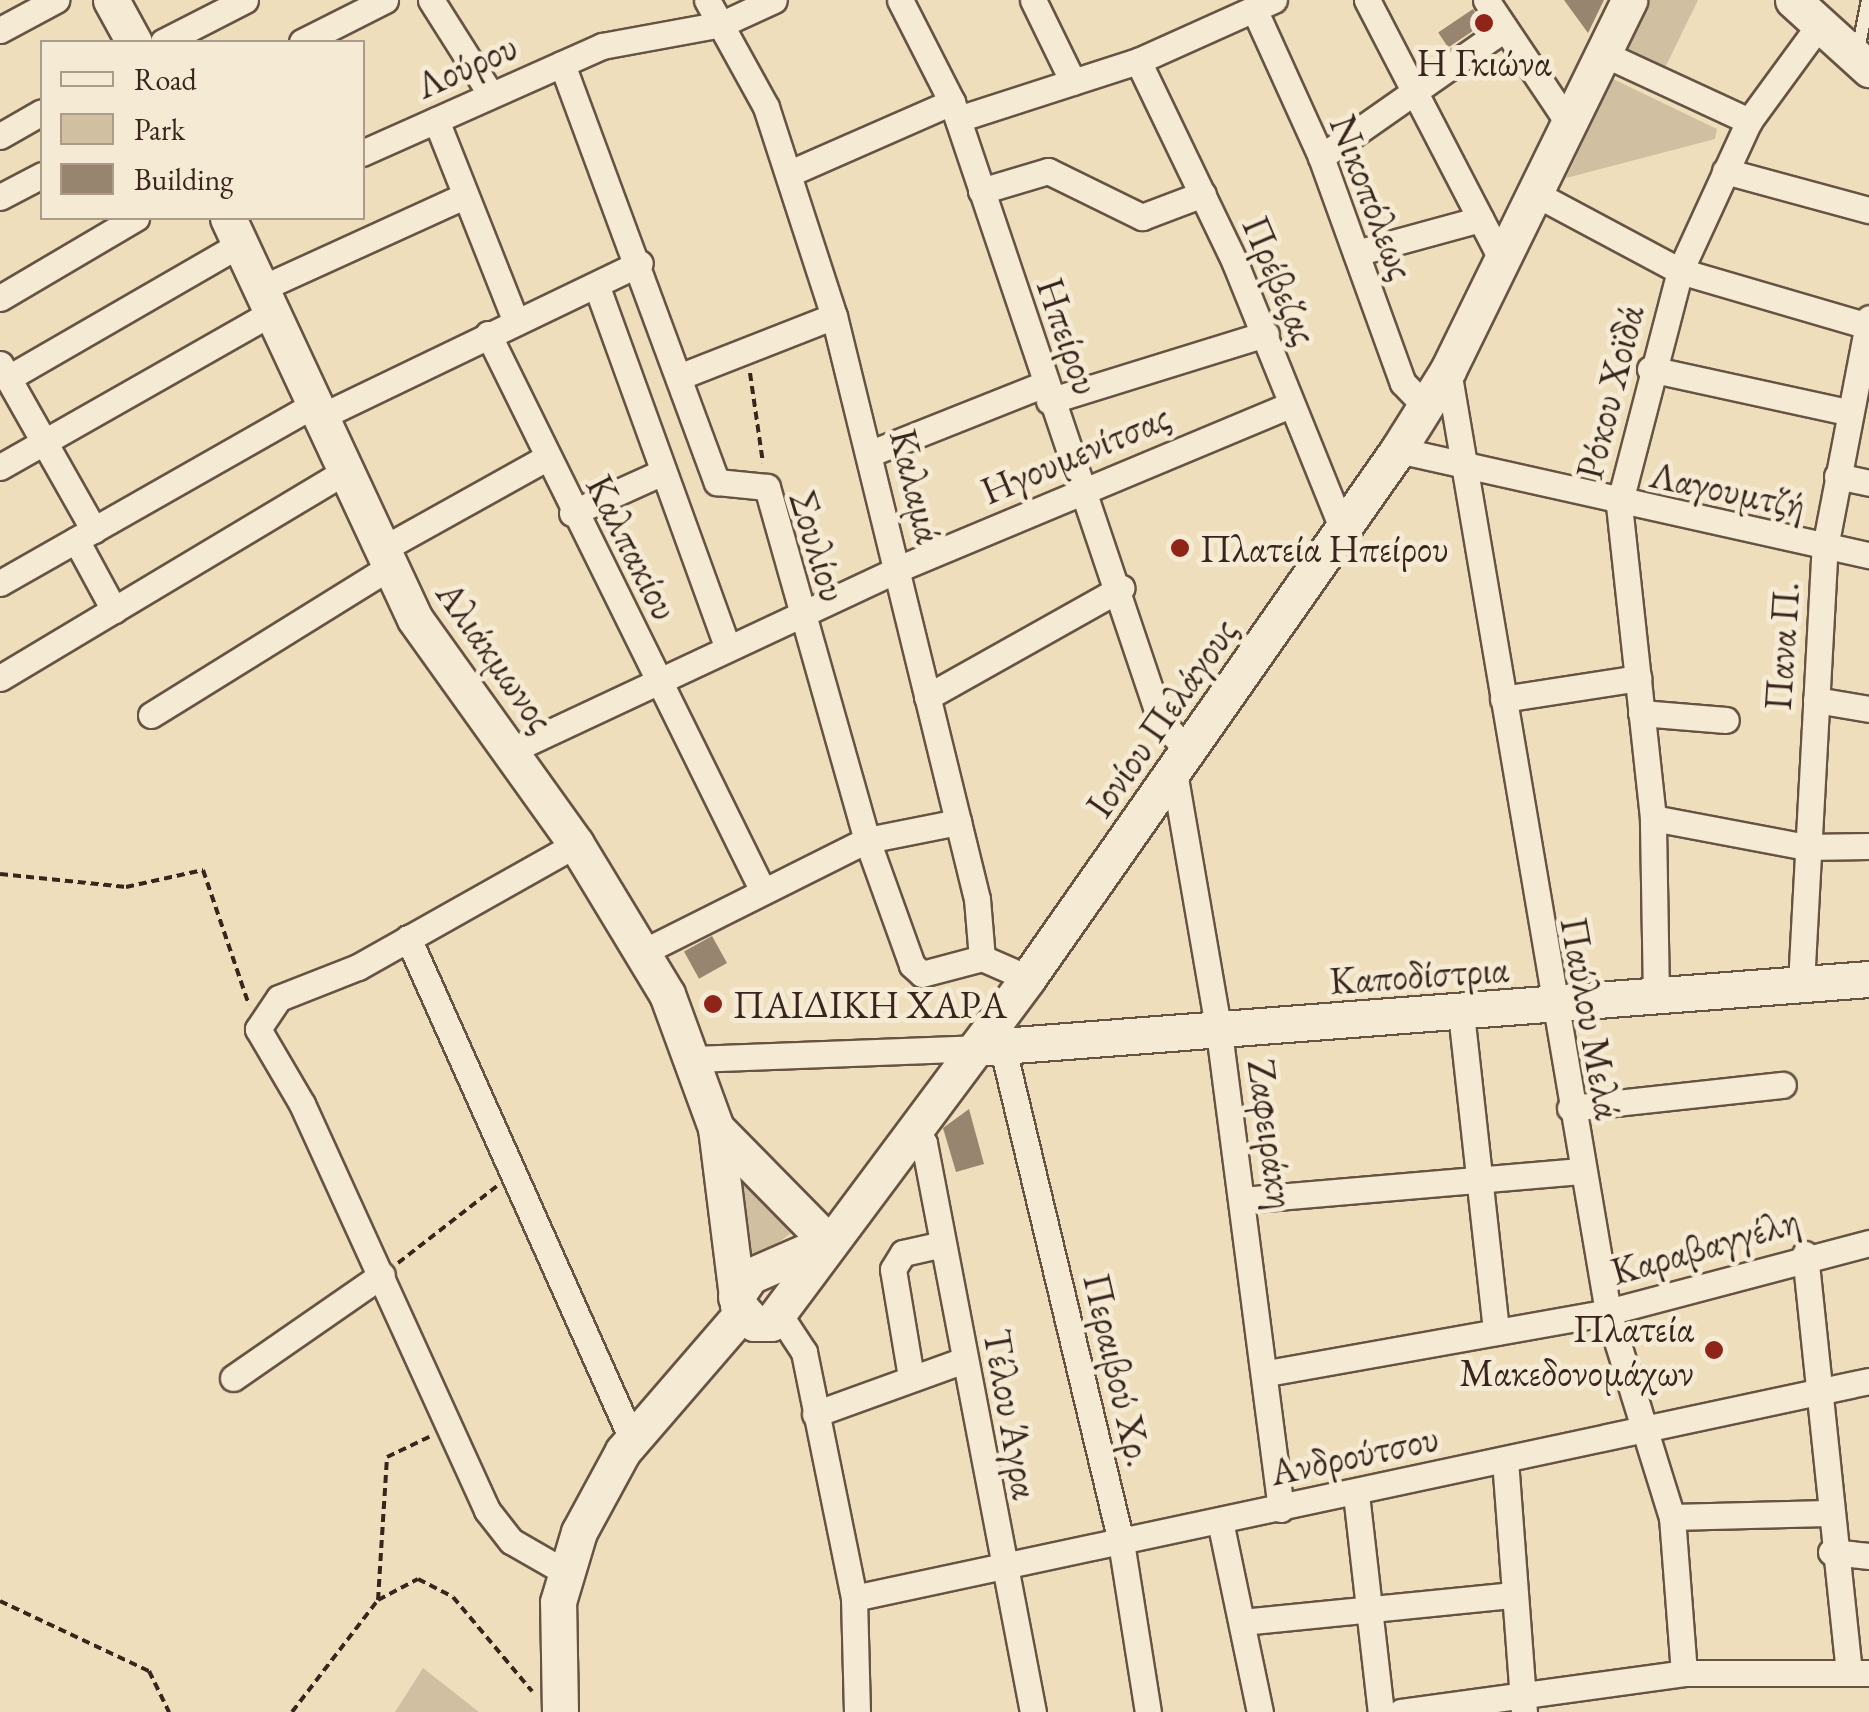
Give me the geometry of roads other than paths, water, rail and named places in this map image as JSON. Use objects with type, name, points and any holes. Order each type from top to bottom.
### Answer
[{"type":"street","points":[[0,30],[56,0]]},
{"type":"street","points":[[111,0],[133,40]]},
{"type":"street","points":[[167,40],[246,0]]},
{"type":"street","points":[[306,40],[385,0]]},
{"type":"street","points":[[431,0],[491,95]]},
{"type":"street","name":"Καλαμά","points":[[708,0],[790,173],[834,316],[871,453],[958,822],[982,958]]},
{"type":"street","name":"Λούρου","points":[[365,152],[602,46],[722,24],[774,0]]},
{"type":"street","name":"Ηπείρου","points":[[900,0],[955,111],[1047,392],[1121,588],[1161,722],[1181,761]]},
{"type":"street","points":[[1033,0],[1073,82]]},
{"type":"street","points":[[1367,0],[1416,87],[1501,258]]},
{"type":"street","points":[[1486,0],[1568,124]]},
{"type":"street","points":[[1793,0],[1863,63]]},
{"type":"street","name":"Ιονίου Πελάγους","points":[[781,1317],[828,1242],[915,1131],[989,1049],[1028,978],[1344,533],[1426,407],[1448,370],[1626,2]]},
{"type":"street","points":[[790,173],[955,111],[1073,82],[1138,61],[1264,4]]},
{"type":"street","name":"Νικοπόλεως","points":[[1264,4],[1403,383],[1426,407]]},
{"type":"street","name":"Ρόκου Χοϊδά","points":[[1656,996],[1653,818],[1619,505],[1650,368],[1680,271],[1749,121],[1820,24]]},
{"type":"street","points":[[1321,157],[1504,28]]},
{"type":"street","points":[[1604,54],[1749,121]]},
{"type":"street","name":"Πρέβεζας","points":[[1138,61],[1266,334],[1290,405],[1344,533]]},
{"type":"street","name":"Σουλίου","points":[[562,64],[640,264],[718,482],[767,487],[866,840],[912,965],[922,974],[982,958]]},
{"type":"street","points":[[0,136],[40,113]]},
{"type":"street","points":[[436,120],[515,320]]},
{"type":"street","points":[[981,190],[1048,171],[1142,217],[1203,194]]},
{"type":"street","points":[[1726,171],[1869,210]]},
{"type":"street","points":[[0,197],[40,177]]},
{"type":"street","points":[[1534,193],[1680,271],[1868,326]]},
{"type":"street","points":[[0,467],[49,444],[265,302],[464,196]]},
{"type":"street","points":[[1356,253],[1480,219]]},
{"type":"street","points":[[0,298],[133,220]]},
{"type":"street","points":[[114,610],[49,444],[5,370],[234,231]]},
{"type":"street","name":"Αλιάκμωνος","points":[[234,231],[384,559],[645,951],[693,1059],[716,1128],[739,1305]]},
{"type":"street","points":[[0,583],[315,412],[515,320],[597,287],[640,264]]},
{"type":"street","points":[[597,287],[728,648]]},
{"type":"street","points":[[681,376],[834,316]]},
{"type":"street","name":"Πανα Π.","points":[[1801,984],[1825,547],[1869,318]]},
{"type":"street","name":"Καλπακίου","points":[[488,334],[572,513],[761,886]]},
{"type":"street","points":[[871,453],[1047,392],[1266,334]]},
{"type":"street","points":[[1650,368],[1848,412]]},
{"type":"street","name":"Παύλου Μελά","points":[[1448,370],[1468,470],[1550,1007],[1580,1172],[1608,1312],[1672,1517],[1684,1673]]},
{"type":"street","name":"Ηγουμενίτσας","points":[[510,752],[898,569],[1084,487],[1290,405]]},
{"type":"street","name":"Λαγουμτζή","points":[[1398,450],[1619,505],[1869,555]]},
{"type":"street","points":[[151,715],[384,559],[546,458]]},
{"type":"street","points":[[0,678],[344,472]]},
{"type":"street","points":[[572,513],[663,472]]},
{"type":"street","points":[[1836,476],[1869,482]]},
{"type":"street","points":[[927,697],[1121,588]]},
{"type":"street","points":[[1502,698],[1638,678]]},
{"type":"street","points":[[1816,700],[1869,709]]},
{"type":"street","points":[[1641,713],[1726,720]]},
{"type":"street","name":"Ζαφειράκη","points":[[1181,761],[1267,1373],[1281,1509]]},
{"type":"street","points":[[1653,818],[1806,847],[1869,846]]},
{"type":"street","points":[[645,951],[761,886],[866,840],[958,822]]},
{"type":"street","points":[[565,1572],[498,1526],[448,1428],[302,1104],[259,1036],[261,1016],[279,998],[408,938],[576,844]]},
{"type":"street","points":[[408,938],[509,1177],[632,1439]]},
{"type":"street","points":[[982,958],[1028,978]]},
{"type":"street","name":"Καποδίστρια","points":[[989,1049],[1550,1007],[1869,978]]},
{"type":"street","points":[[1461,1014],[1496,1332]]},
{"type":"street","points":[[693,1059],[989,1049]]},
{"type":"street","name":"Περαιβού Χρ.","points":[[989,1049],[1122,1542],[1148,1712]]},
{"type":"street","points":[[1570,1108],[1784,1085]]},
{"type":"street","name":"Αλιάκμωνος","points":[[716,1128],[828,1242]]},
{"type":"street","name":"Τέλου Άγρα","points":[[915,1131],[943,1244],[1032,1712]]},
{"type":"street","points":[[1243,1200],[1580,1172]]},
{"type":"street","points":[[560,1708],[555,1639],[565,1572],[632,1439],[739,1305],[750,1276],[828,1242]]},
{"type":"street","name":"Καραβαγγέλη","points":[[1267,1373],[1608,1312],[1805,1254],[1869,1243]]},
{"type":"street","points":[[911,1378],[893,1269],[903,1253],[943,1244]]},
{"type":"street","points":[[1401,1712],[1524,1706],[1684,1673],[1859,1672],[1831,1552],[1805,1254]]},
{"type":"street","points":[[233,1378],[382,1275]]},
{"type":"street","points":[[739,1305],[762,1324],[781,1317],[804,1352],[854,1598],[857,1712]]},
{"type":"street","points":[[815,1414],[964,1360]]},
{"type":"street","name":"Ανδρούτσου","points":[[854,1598],[1356,1494],[1869,1381]]},
{"type":"street","points":[[1505,1460],[1524,1706]]},
{"type":"street","points":[[1356,1494],[1381,1712]]},
{"type":"street","points":[[1672,1517],[1827,1513]]},
{"type":"street","points":[[1220,1520],[1260,1712]]},
{"type":"street","points":[[1831,1552],[1869,1556]]},
{"type":"street","points":[[1242,1622],[1514,1595]]},
{"type":"lane","points":[[1863,63],[1868,0]]},
{"type":"place","name":"Η Γκιώνα","points":[[1484,23]]},
{"type":"place","name":"Πλατεία Ηπείρου","points":[[1180,548]]},
{"type":"place","name":"ΠΑΙΔΙΚΗ ΧΑΡΑ","points":[[713,1004]]},
{"type":"place","name":"Πλατεία Μακεδονομάχων","points":[[1714,1350]]}]
